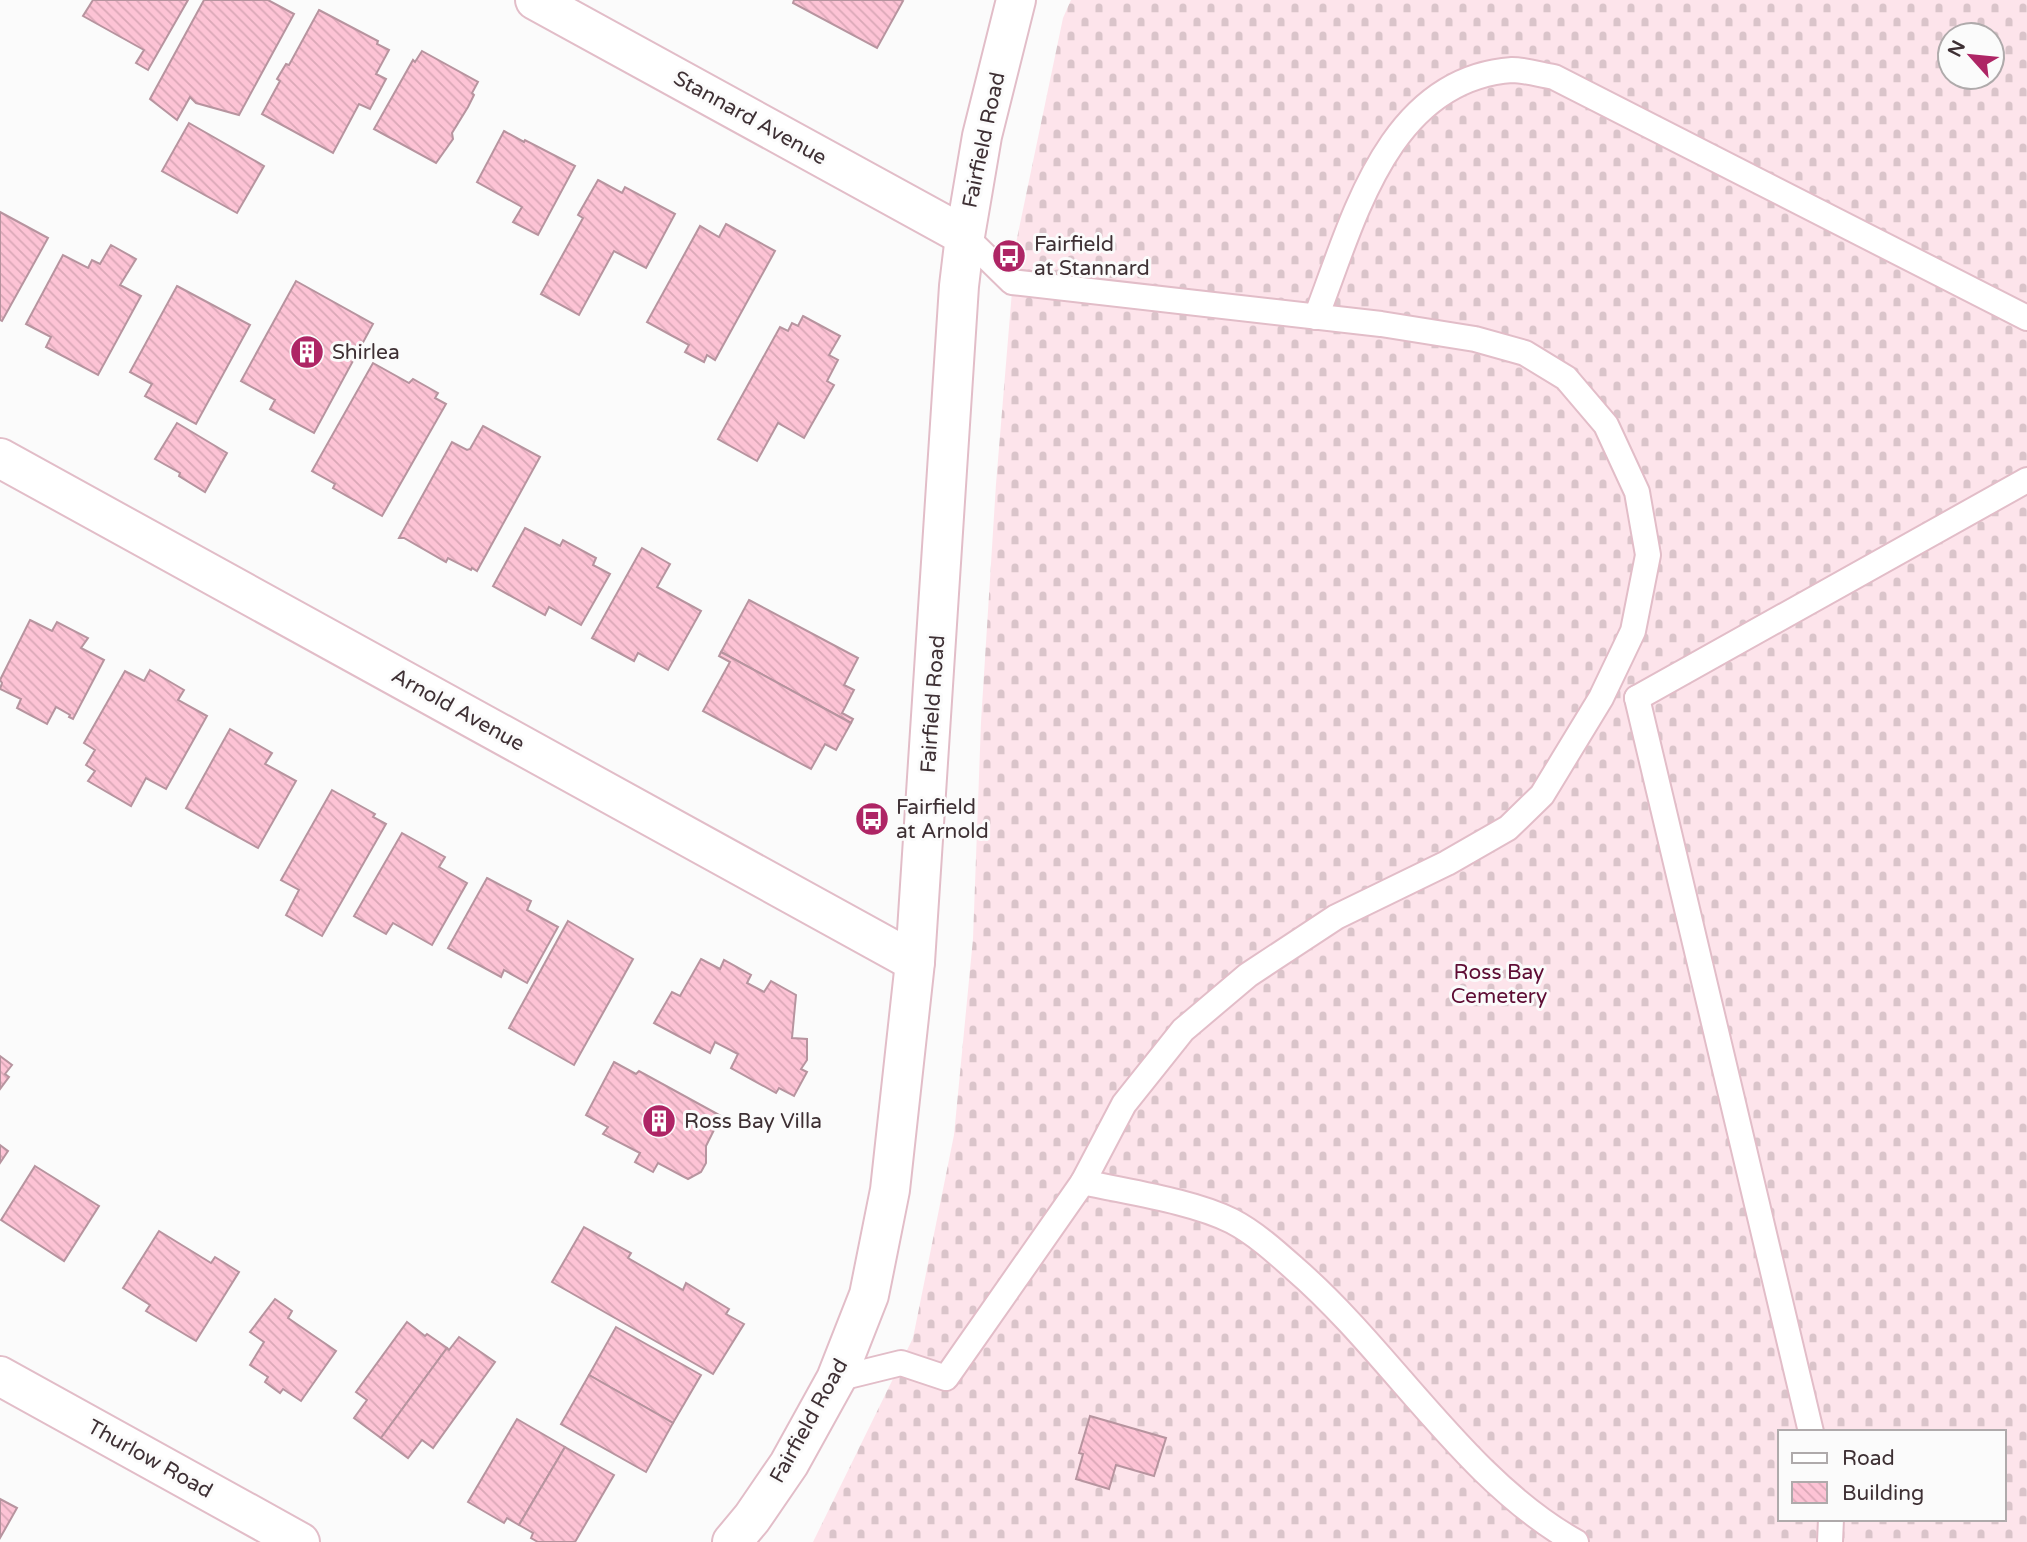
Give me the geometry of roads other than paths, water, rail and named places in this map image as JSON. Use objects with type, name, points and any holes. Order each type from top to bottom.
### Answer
[{"type":"street","name":"Stannard Avenue","points":[[535,0],[965,236]]},
{"type":"street","name":"Fairfield Road","points":[[732,1542],[789,1464],[836,1379],[869,1295],[890,1190],[915,962],[959,286],[982,136],[1016,0]]},
{"type":"street","name":"Arnold Avenue","points":[[0,458],[915,962]]},
{"type":"street","name":"Thurlow Road","points":[[0,1376],[300,1542]]},
{"type":"lane","points":[[1316,317],[1370,179],[1390,145],[1412,117],[1441,94],[1475,78],[1514,70],[1554,77],[2027,318]]},
{"type":"lane","points":[[836,1379],[901,1363],[946,1378],[1083,1182],[1124,1104],[1183,1030],[1248,975],[1336,917],[1447,863],[1508,828],[1542,795],[1608,684],[1633,631],[1648,555],[1637,492],[1606,425],[1566,378],[1525,353],[1475,339],[1381,324],[1012,282],[965,236]]},
{"type":"lane","points":[[1637,698],[2027,480]]},
{"type":"lane","points":[[1608,684],[1637,698]]},
{"type":"lane","points":[[1637,698],[1811,1430]]},
{"type":"lane","points":[[1083,1182],[1206,1211],[1233,1221],[1269,1246],[1326,1296],[1468,1454],[1513,1496],[1557,1531],[1576,1542]]},
{"type":"lane","points":[[1830,1542],[1832,1521]]},
{"type":"place","name":"Fairfield at Stannard","points":[[1009,256]]},
{"type":"place","name":"Shirlea","points":[[307,352]]},
{"type":"place","name":"Fairfield at Arnold","points":[[872,819]]},
{"type":"place","name":"Ross Bay Villa","points":[[659,1121]]},
{"type":"park label","name":"Ross Bay Cemetery","points":[[1499,984]]}]
